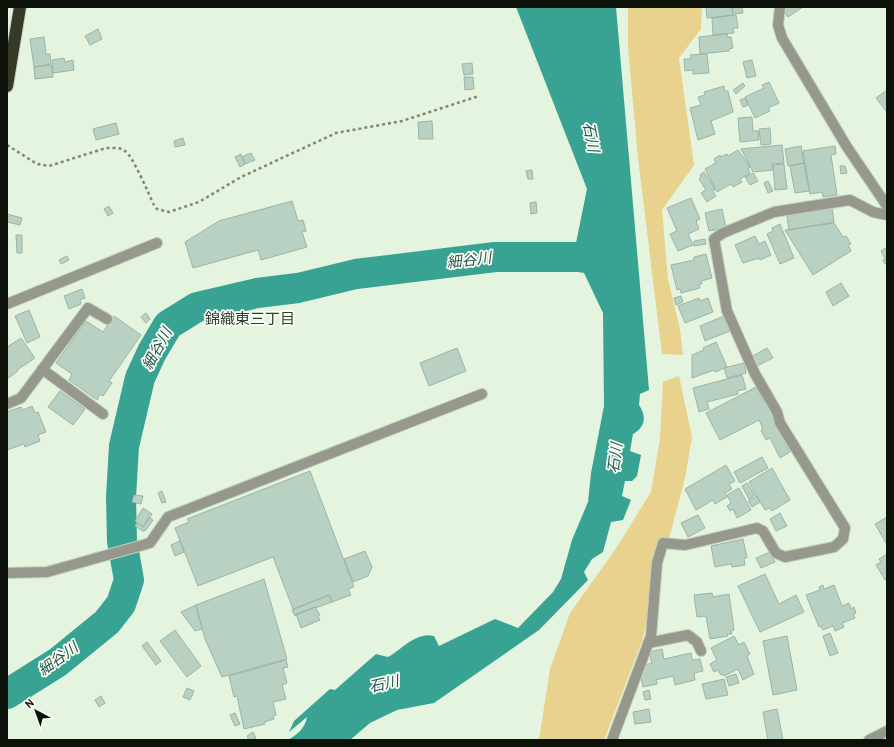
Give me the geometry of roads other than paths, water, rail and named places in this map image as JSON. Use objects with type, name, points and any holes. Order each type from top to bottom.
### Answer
[{"type":"highway","points":[[7,86],[20,7]]},
{"type":"street","points":[[780,7],[778,25],[782,38],[846,147],[887,206]]},
{"type":"street","points":[[612,740],[651,636],[657,563],[663,544],[685,545],[758,528],[763,531],[776,553],[785,556],[834,547],[843,539],[845,528],[780,423],[777,412],[755,374],[727,311],[714,239],[723,233],[774,212],[850,200],[873,212],[887,215]]},
{"type":"street","points":[[7,304],[157,243]]},
{"type":"street","points":[[7,404],[21,398],[88,308],[107,320]]},
{"type":"street","points":[[42,369],[103,414]]},
{"type":"street","points":[[7,573],[47,572],[150,543],[168,517],[482,394]]},
{"type":"street","points":[[648,643],[688,635],[697,642],[701,650]]},
{"type":"street","points":[[869,740],[887,730]]},
{"type":"water","name":"石川","points":[[516,7],[616,7],[649,390],[640,394],[639,405],[642,409],[644,421],[640,428],[633,434],[630,451],[641,455],[637,476],[632,481],[625,481],[622,496],[631,500],[623,520],[611,522],[603,552],[592,559],[584,572],[588,580],[539,630],[434,703],[397,710],[370,723],[350,740],[288,740],[305,724],[307,717],[289,732],[294,721],[330,689],[335,690],[376,654],[388,657],[416,638],[428,635],[434,636],[439,646],[495,619],[518,628],[553,592],[561,579],[572,540],[588,502],[591,473],[604,406],[603,313],[584,273],[548,267],[546,252],[576,243],[587,189]]},
{"type":"waterway","name":"細谷川","points":[[7,694],[58,662],[107,622],[121,604],[129,580],[122,541],[121,497],[124,446],[140,378],[152,352],[168,325],[197,307],[257,293],[298,288],[356,274],[495,257],[586,257]]},
{"type":"district","name":"錦織東三丁目","points":[[250,319]]}]
